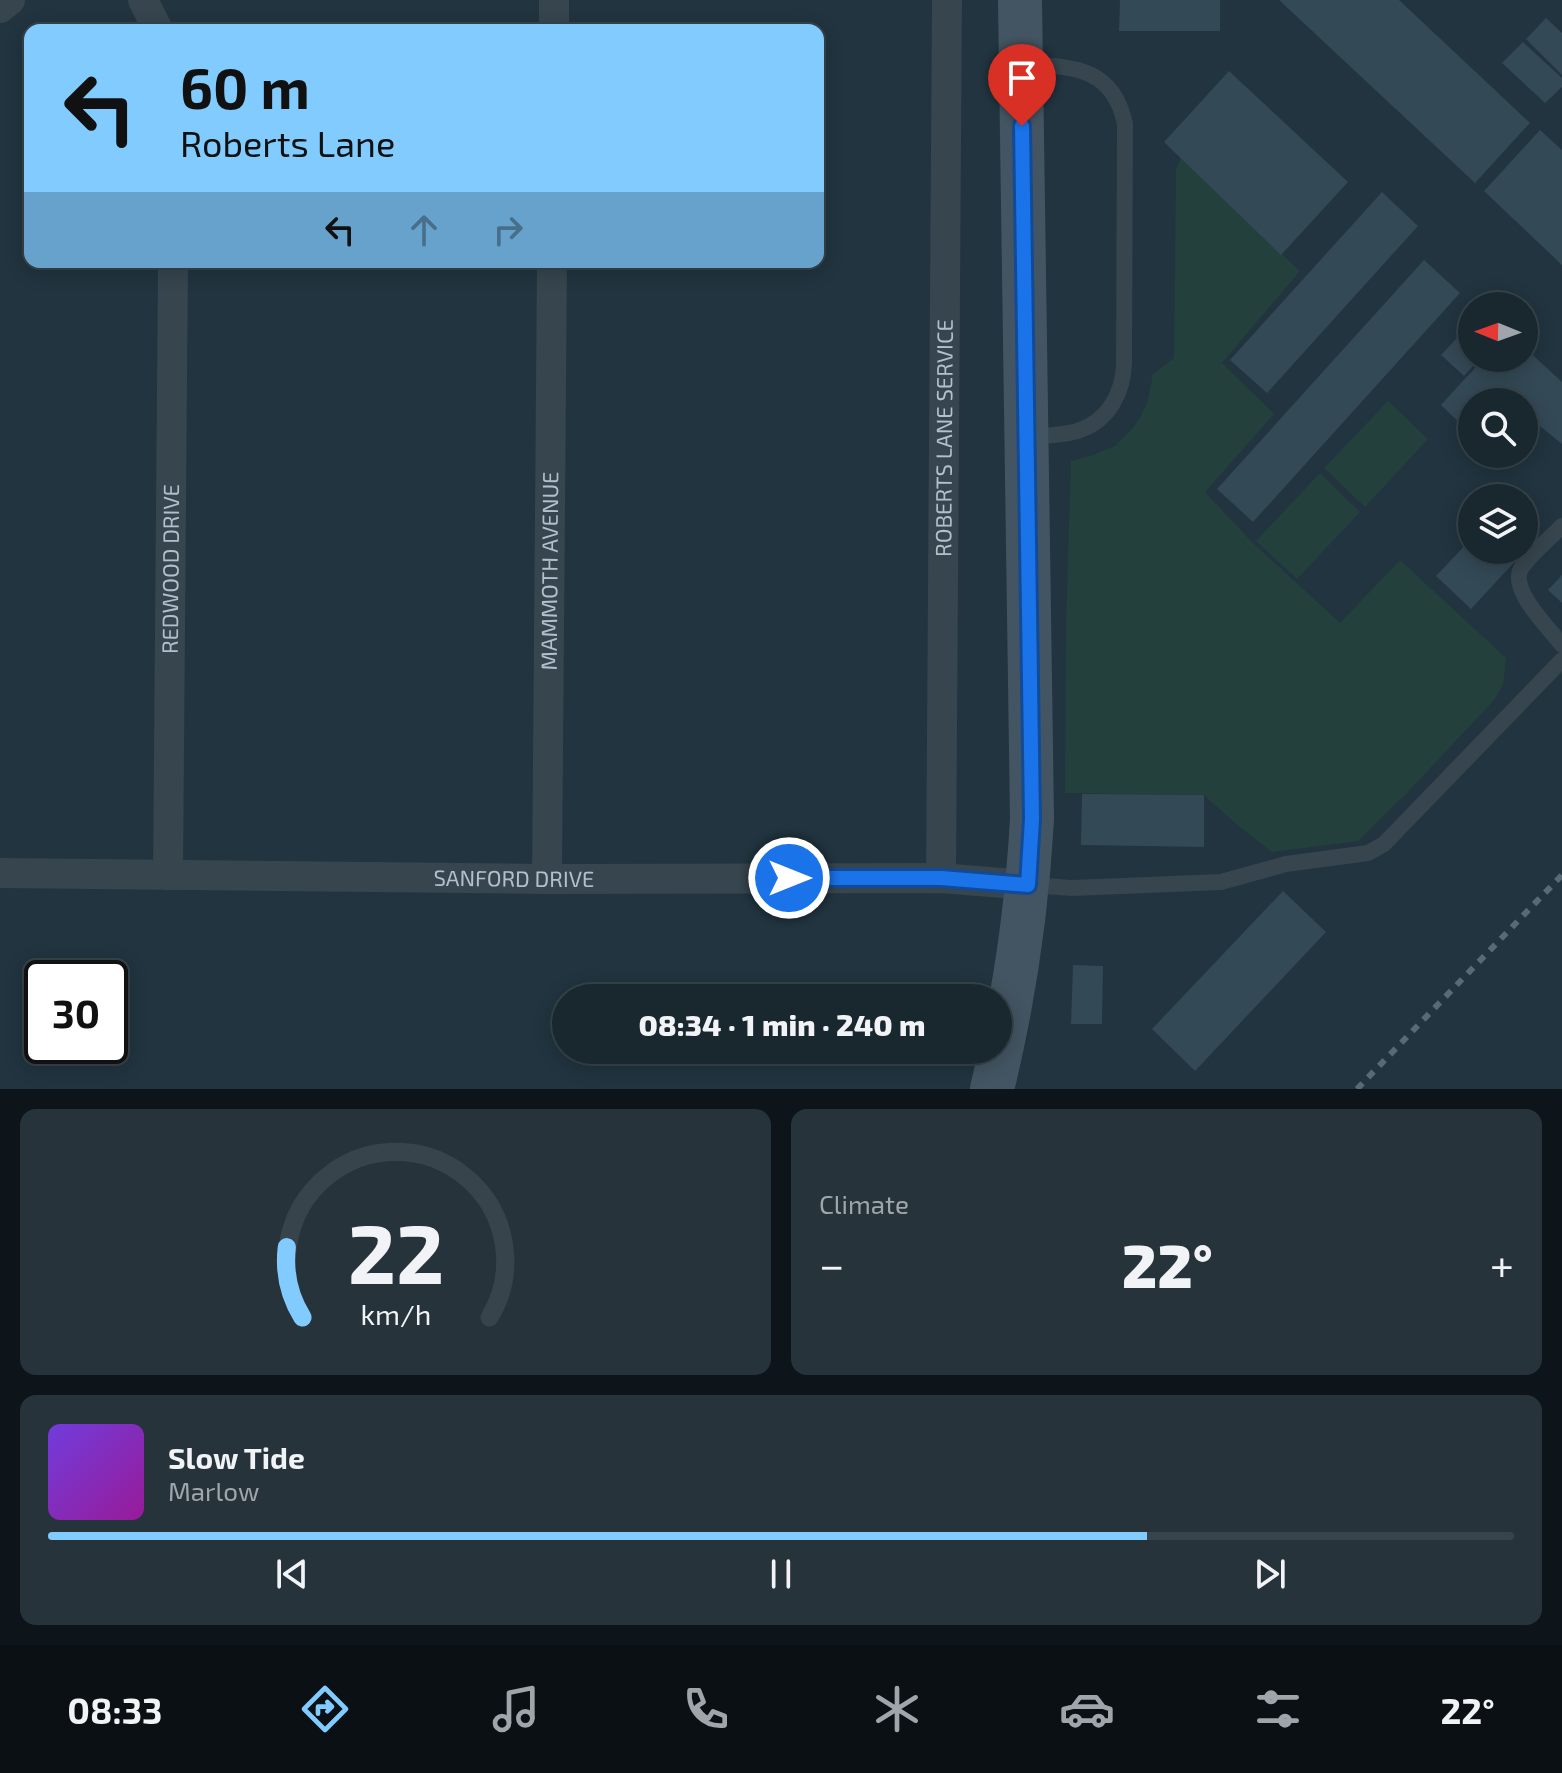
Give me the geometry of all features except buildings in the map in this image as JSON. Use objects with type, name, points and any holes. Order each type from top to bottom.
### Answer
[{"type":"main road","points":[[992,1089],[1016,981],[1028,885],[1032,819],[1020,0]]},
{"type":"street","points":[[0,8],[10,0]]},
{"type":"street","points":[[143,0],[155,24]]},
{"type":"street","points":[[554,0],[554,24]]},
{"type":"street","name":"ROBERTS LANE SERVICE","points":[[941,878],[947,0]]},
{"type":"street","name":"REDWOOD DRIVE","points":[[168,875],[173,268]]},
{"type":"street","name":"MAMMOTH AVENUE","points":[[547,879],[552,268]]},
{"type":"street","name":"SANFORD DRIVE","points":[[0,873],[547,879],[941,878],[1028,885]]},
{"type":"lane","points":[[1021,64],[1066,66],[1094,76],[1108,85],[1116,97],[1125,124],[1124,378],[1120,392],[1095,422],[1079,431],[1027,438]]},
{"type":"lane","points":[[1562,526],[1521,568],[1518,580],[1522,593],[1562,645]]},
{"type":"lane","points":[[1028,885],[1072,888],[1221,882],[1286,864],[1368,853],[1384,844],[1562,660]]},
{"type":"green space","points":[[1181,158],[1300,271],[1222,363],[1274,414],[1205,492],[1252,542],[1340,623],[1400,560],[1506,658],[1503,685],[1494,700],[1358,841],[1272,852],[1204,795],[1065,793],[1071,461],[1115,446],[1132,429],[1148,400],[1153,374],[1174,358],[1176,168]]},
{"type":"green space","points":[[1388,401],[1428,439],[1365,507],[1324,468]]},
{"type":"green space","points":[[1320,473],[1360,512],[1297,579],[1256,541]]},
{"type":"railway","points":[[1357,1089],[1562,875]]},
{"type":"route","points":[[789,878],[941,878],[1028,885],[1032,819],[1022,126]]}]
